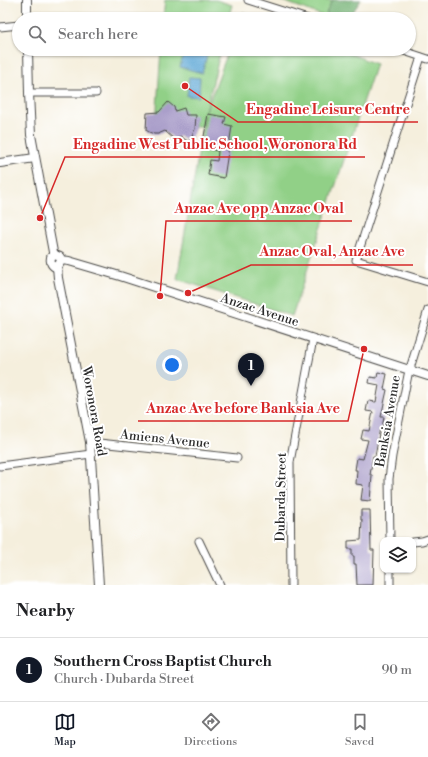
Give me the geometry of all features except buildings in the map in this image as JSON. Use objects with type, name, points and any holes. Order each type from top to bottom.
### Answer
[{"type":"street","points":[[26,0],[27,12]]},
{"type":"street","points":[[248,0],[286,12]]},
{"type":"street","points":[[0,27],[12,26]]},
{"type":"street","name":"Woronora Road","points":[[28,56],[31,136],[53,252],[58,261],[58,278],[90,442],[98,585]]},
{"type":"street","points":[[425,58],[356,260],[428,282]]},
{"type":"street","points":[[29,93],[96,93]]},
{"type":"street","points":[[0,163],[35,158]]},
{"type":"street","name":"Anzac Avenue","points":[[58,261],[69,261],[120,276],[428,376]]},
{"type":"street","name":"Banksia Avenue","points":[[390,537],[390,467],[409,370],[428,310]]},
{"type":"street","name":"Dubarda Street","points":[[291,585],[290,462],[314,339]]},
{"type":"street","name":"Amiens Avenue","points":[[90,442],[237,458]]},
{"type":"street","points":[[0,466],[91,454]]},
{"type":"street","points":[[416,542],[428,538]]},
{"type":"street","points":[[199,541],[220,585]]},
{"type":"street","points":[[390,573],[390,585]]},
{"type":"green space","points":[[165,0],[216,0],[232,5],[230,12],[164,12]]},
{"type":"green space","points":[[280,0],[335,0],[329,12],[312,12]]},
{"type":"green space","points":[[332,0],[361,0],[353,12],[326,12]]},
{"type":"green space","points":[[161,56],[219,56],[206,111],[226,56],[356,56],[376,64],[292,316],[177,279],[205,115],[202,127],[156,123]]},
{"type":"water","points":[[183,56],[207,56],[202,73],[180,67]]},
{"type":"water","points":[[189,77],[200,78],[199,97],[187,96]]},
{"type":"place","name":"Engadine Leisure Centre","points":[[185,86]]},
{"type":"place","name":"Engadine West Public School,Woronora Rd","points":[[40,218]]},
{"type":"place","name":"Anzac Oval, Anzac Ave","points":[[188,293]]},
{"type":"place","name":"Anzac Ave opp Anzac Oval","points":[[160,296]]},
{"type":"place","name":"Anzac Ave before Banksia Ave","points":[[364,349]]},
{"type":"place","name":"Southern Cross Baptist Church","points":[[251,386]]}]
